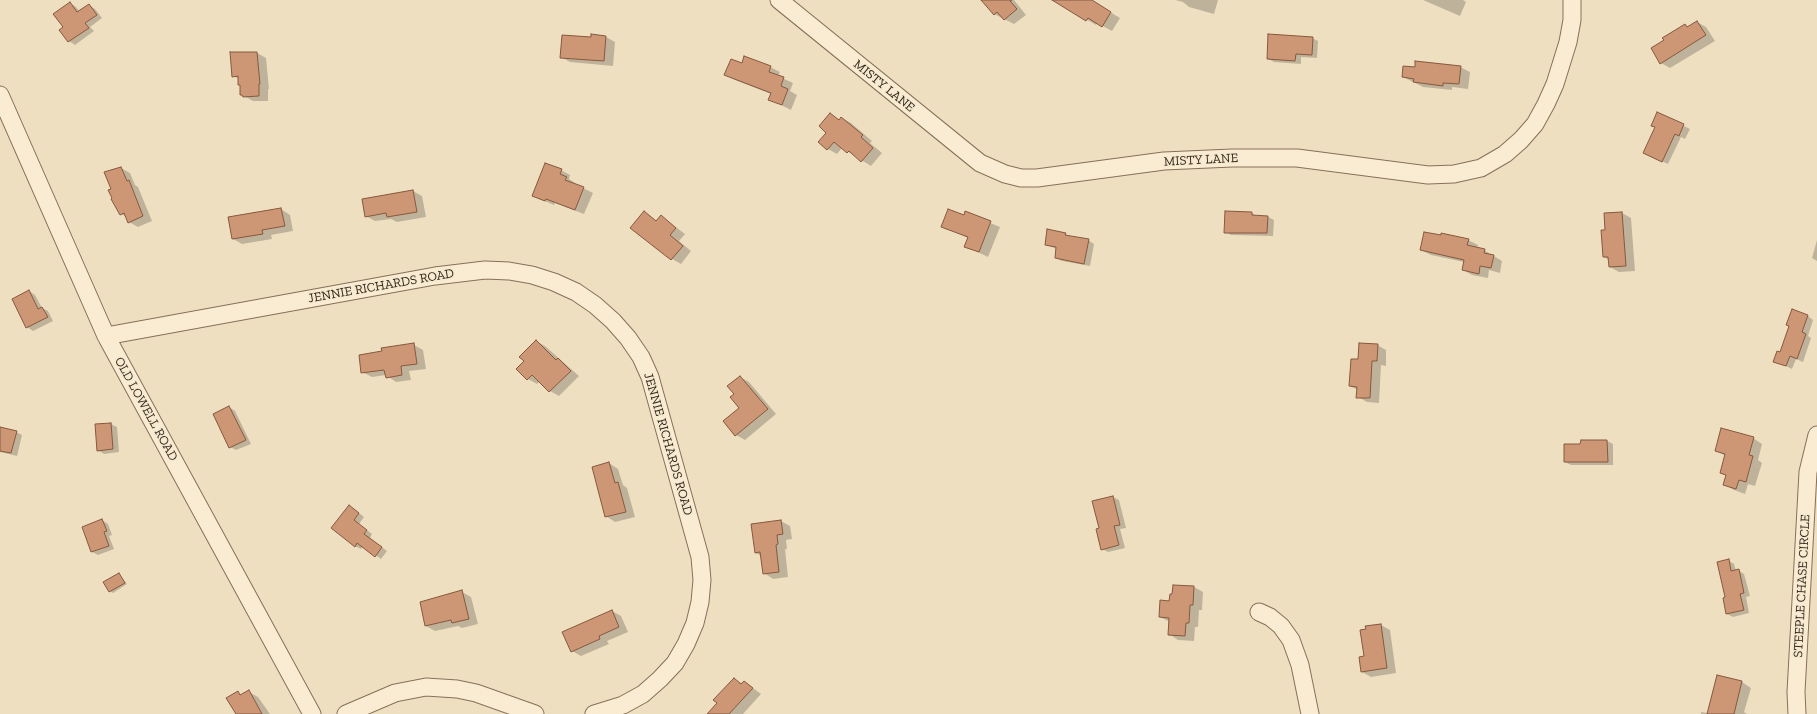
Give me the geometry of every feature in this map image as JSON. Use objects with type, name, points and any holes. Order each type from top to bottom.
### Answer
[{"type":"street","name":"MISTY LANE","points":[[779,0],[980,163],[1005,174],[1021,178],[1037,178],[1164,161],[1232,158],[1297,158],[1428,174],[1454,174],[1481,168],[1505,154],[1521,140],[1535,124],[1546,104],[1555,84],[1568,42],[1572,20],[1572,0]]},
{"type":"street","name":"OLD LOWELL ROAD","points":[[0,95],[106,336],[312,714]]},
{"type":"street","name":"JENNIE RICHARDS ROAD","points":[[106,336],[435,276],[485,270],[509,271],[547,280],[576,292],[595,305],[613,321],[628,338],[641,357],[650,377],[700,558],[702,580],[700,602],[695,623],[686,644],[674,663],[660,679],[642,694],[623,704],[594,714]]},
{"type":"street","name":"STEEPLE CHASE CIRCLE","points":[[1797,714],[1796,692],[1808,472],[1817,435]]},
{"type":"street","points":[[1258,612],[1270,617],[1281,626],[1291,640],[1300,665],[1310,714]]},
{"type":"street","points":[[346,714],[395,693],[411,689],[434,687],[457,689],[476,693],[535,714]]},
{"type":"building","points":[[981,0],[1012,0],[1010,1],[1017,9],[1004,20],[997,12],[994,15]]},
{"type":"building","points":[[1052,0],[1092,0],[1111,12],[1102,27],[1088,18],[1086,21]]},
{"type":"building","points":[[70,2],[77,12],[89,4],[97,15],[85,23],[89,28],[68,42],[59,30],[63,27],[53,14]]},
{"type":"building","points":[[1697,21],[1706,35],[1660,64],[1651,48],[1664,40],[1662,38],[1685,24],[1687,27]]},
{"type":"building","points":[[591,34],[606,36],[604,61],[560,58],[562,35],[591,37]]},
{"type":"building","points":[[1268,34],[1313,37],[1312,55],[1296,54],[1295,61],[1267,59]]},
{"type":"building","points":[[230,52],[257,52],[260,84],[259,96],[243,97],[240,95],[238,76],[232,77]]},
{"type":"building","points":[[744,56],[771,66],[769,72],[784,77],[781,86],[788,89],[782,105],[768,100],[771,93],[724,75],[731,59],[742,63]]},
{"type":"building","points":[[1415,61],[1461,66],[1459,84],[1443,83],[1443,86],[1413,82],[1414,79],[1402,77],[1403,66],[1415,67]]},
{"type":"building","points":[[1657,112],[1684,124],[1679,136],[1675,134],[1662,162],[1643,153],[1655,127],[1651,126]]},
{"type":"building","points":[[830,113],[839,120],[841,117],[863,135],[861,137],[873,148],[861,162],[849,151],[847,153],[834,142],[827,150],[818,142],[826,133],[819,126]]},
{"type":"building","points":[[545,163],[562,169],[560,174],[567,177],[565,180],[584,187],[575,210],[546,199],[545,201],[532,196]]},
{"type":"building","points":[[121,167],[127,181],[129,180],[143,216],[128,223],[124,213],[120,215],[111,199],[112,198],[108,190],[111,189],[104,172]]},
{"type":"building","points":[[413,190],[417,212],[387,217],[386,213],[365,217],[362,199]]},
{"type":"building","points":[[281,208],[285,226],[262,230],[263,234],[232,239],[228,217]]},
{"type":"building","points":[[948,209],[964,215],[965,211],[991,221],[979,252],[964,247],[968,237],[941,227]]},
{"type":"building","points":[[644,211],[656,221],[661,215],[676,228],[670,235],[683,246],[671,260],[630,228]]},
{"type":"building","points":[[1225,211],[1252,212],[1252,215],[1268,216],[1267,233],[1224,233]]},
{"type":"building","points":[[1622,212],[1626,266],[1609,267],[1608,257],[1603,257],[1601,230],[1605,230],[1604,213]]},
{"type":"building","points":[[1047,229],[1066,233],[1065,235],[1089,239],[1084,264],[1055,258],[1056,247],[1045,245]]},
{"type":"building","points":[[1424,232],[1441,235],[1441,233],[1469,239],[1467,245],[1485,249],[1484,253],[1494,255],[1491,268],[1480,266],[1479,274],[1462,270],[1464,260],[1420,250]]},
{"type":"building","points":[[29,290],[38,309],[42,307],[48,317],[26,328],[12,299]]},
{"type":"building","points":[[1792,309],[1808,315],[1802,332],[1806,334],[1797,359],[1790,356],[1786,366],[1773,362],[1777,351],[1780,352],[1789,326],[1786,325]]},
{"type":"building","points":[[536,340],[556,360],[558,358],[571,371],[549,392],[532,375],[527,380],[516,369],[524,361],[519,357]]},
{"type":"building","points":[[414,343],[417,364],[401,366],[402,375],[386,378],[384,370],[361,373],[359,355],[382,351],[381,348]]},
{"type":"building","points":[[1359,343],[1378,344],[1377,361],[1372,361],[1370,398],[1356,398],[1357,387],[1349,386],[1351,359],[1358,359]]},
{"type":"building","points":[[740,376],[768,409],[735,436],[723,421],[739,408],[730,397],[734,394],[727,386]]},
{"type":"building","points":[[229,406],[246,440],[229,448],[213,414]]},
{"type":"building","points":[[111,423],[113,449],[97,451],[95,424]]},
{"type":"building","points":[[0,427],[17,431],[11,453],[0,451]]},
{"type":"building","points":[[1721,428],[1754,437],[1749,455],[1753,456],[1746,482],[1739,480],[1736,489],[1723,485],[1726,475],[1720,473],[1725,454],[1715,451]]},
{"type":"building","points":[[1581,440],[1607,440],[1608,462],[1564,462],[1564,444],[1580,444]]},
{"type":"building","points":[[609,462],[615,483],[618,482],[626,512],[605,517],[592,467]]},
{"type":"building","points":[[1113,496],[1120,525],[1114,526],[1119,545],[1101,550],[1096,529],[1099,528],[1092,501]]},
{"type":"building","points":[[349,505],[359,513],[354,520],[367,530],[364,534],[382,547],[375,557],[357,543],[355,547],[331,528]]},
{"type":"building","points":[[102,519],[107,531],[104,532],[109,546],[91,552],[82,527]]},
{"type":"building","points":[[781,520],[783,534],[777,535],[778,544],[776,545],[779,572],[763,574],[760,552],[755,553],[751,524]]},
{"type":"building","points":[[1729,559],[1731,571],[1739,569],[1744,593],[1740,594],[1744,610],[1726,614],[1723,598],[1725,597],[1717,562]]},
{"type":"building","points":[[119,573],[125,583],[109,592],[103,582]]},
{"type":"building","points":[[1173,585],[1194,586],[1193,605],[1190,605],[1189,623],[1186,623],[1185,636],[1168,635],[1169,618],[1159,617],[1160,600],[1169,601],[1170,594],[1172,594]]},
{"type":"building","points":[[462,590],[469,619],[452,623],[451,620],[425,626],[420,602]]},
{"type":"building","points":[[612,610],[619,627],[599,636],[600,639],[571,652],[562,632]]},
{"type":"building","points":[[1381,624],[1387,668],[1361,672],[1359,657],[1364,656],[1360,630],[1366,629],[1365,626]]},
{"type":"building","points":[[1717,675],[1742,681],[1734,714],[1707,714]]},
{"type":"building","points":[[734,678],[741,684],[744,681],[753,688],[729,714],[707,714],[717,703],[713,700]]},
{"type":"building","points":[[249,690],[262,714],[236,714],[226,698],[238,691],[240,695]]}]
